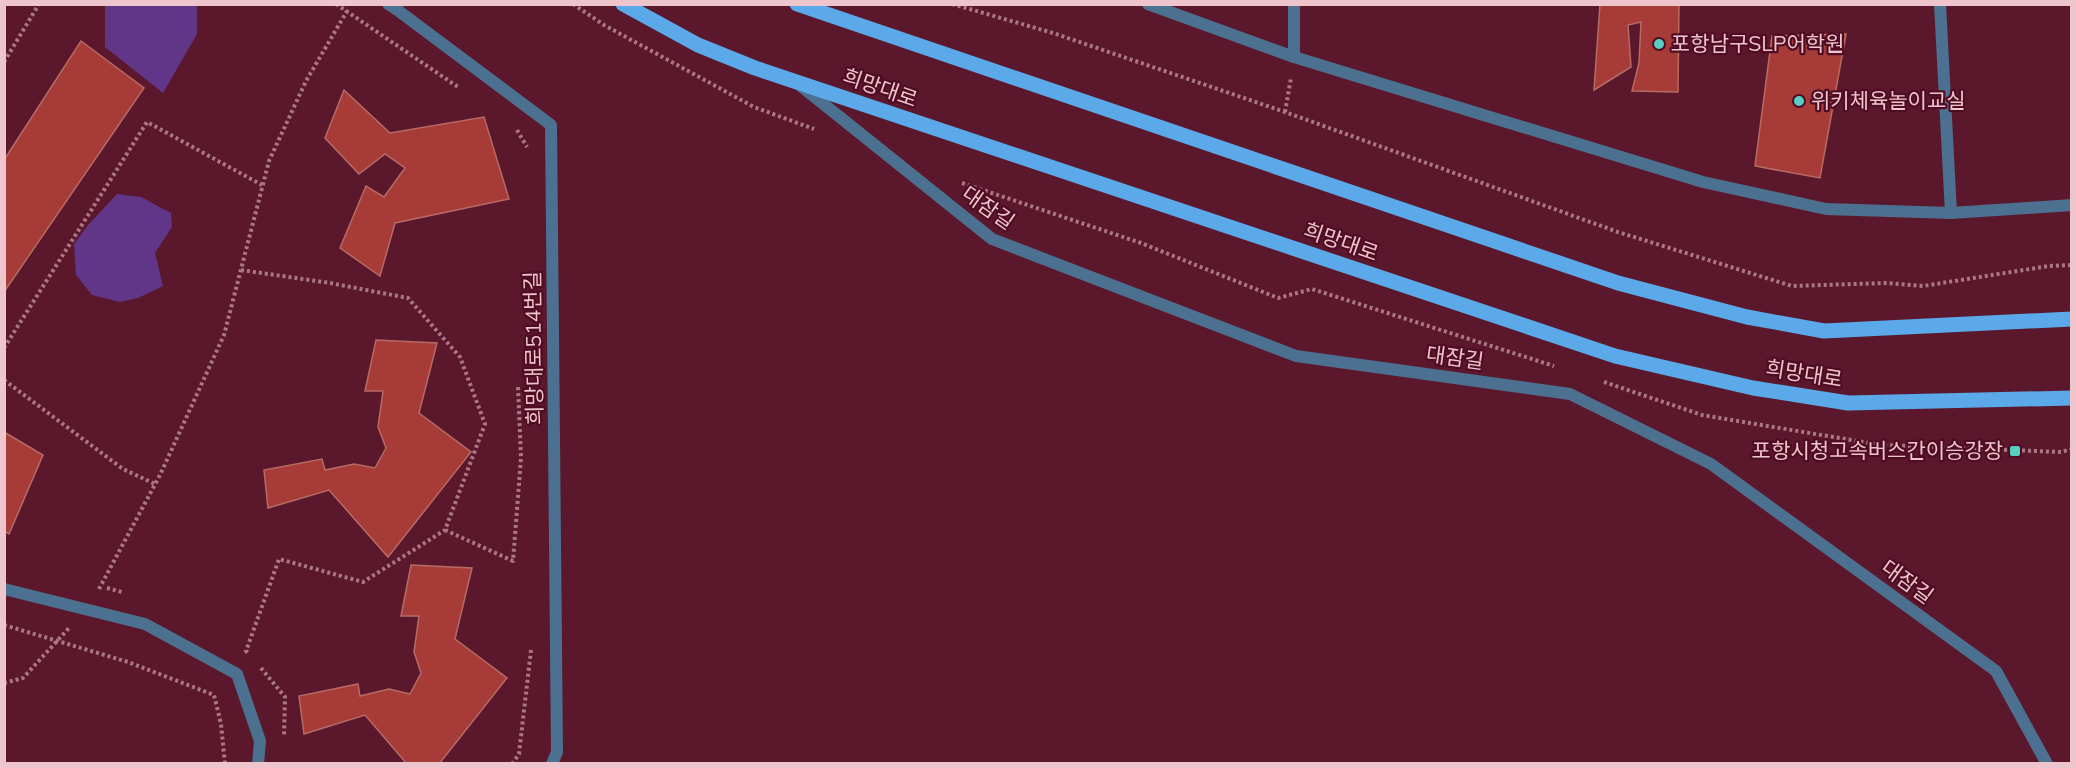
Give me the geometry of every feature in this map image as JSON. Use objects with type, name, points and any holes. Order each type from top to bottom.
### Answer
[{"type":"main road","name":"희망대로","points":[[623,4],[698,45],[755,68],[1615,356],[1753,388],[1848,403],[2072,398]]},
{"type":"main road","points":[[797,4],[1618,283],[1747,316],[1824,331],[2072,320]]},
{"type":"street","points":[[1148,4],[1294,57],[1703,182],[1826,209],[1951,213],[2072,205]]},
{"type":"street","points":[[1294,4],[1294,57]]},
{"type":"street","points":[[1940,4],[1951,213]]},
{"type":"street","name":"희망대로514번길","points":[[394,6],[551,125],[557,752],[552,764]]},
{"type":"street","name":"대잠길","points":[[797,82],[992,240],[1296,356],[1570,394],[1711,464],[1996,670],[2047,764]]},
{"type":"street","points":[[4,589],[145,624],[237,674],[260,741],[258,764]]},
{"type":"path","points":[[4,62],[39,4]]},
{"type":"path","points":[[336,4],[466,93]]},
{"type":"path","points":[[952,4],[1053,33],[1285,112],[1618,232],[1792,286],[1887,283],[1923,286],[2049,266],[2072,265]]},
{"type":"path","points":[[4,683],[23,678],[87,610],[155,484],[224,335],[268,161],[306,81],[347,11]]},
{"type":"path","points":[[1285,112],[1294,57]]},
{"type":"path","points":[[4,348],[147,122],[262,185]]},
{"type":"path","points":[[515,126],[530,154]]},
{"type":"path","points":[[241,270],[330,283],[408,298],[460,357],[485,424],[445,530],[363,582],[279,560],[246,651],[252,658]]},
{"type":"path","points":[[4,380],[123,469],[155,484]]},
{"type":"path","points":[[445,530],[513,561],[521,458],[518,387]]},
{"type":"path","points":[[4,625],[128,662],[214,695],[221,724],[225,764]]},
{"type":"path","points":[[512,764],[519,754],[531,648]]},
{"type":"path","points":[[258,665],[285,697],[284,741]]},
{"type":"shaded area","points":[[105,5],[197,5],[197,34],[163,93],[105,47]]},
{"type":"shaded area","points":[[117,194],[141,197],[171,213],[172,227],[155,253],[163,286],[138,298],[120,302],[92,295],[76,275],[74,244]]},
{"type":"building","name":"포항남구SLP어학원","points":[[1600,4],[1679,4],[1678,92],[1632,91],[1639,63],[1641,22],[1628,25],[1631,67],[1594,90]]},
{"type":"building","name":"위키체육놀이교실","points":[[1846,34],[1820,178],[1755,166],[1772,36]]},
{"type":"building","points":[[81,41],[144,88],[4,292],[4,160]]},
{"type":"building","points":[[344,90],[390,133],[484,117],[509,199],[395,223],[380,276],[340,248],[366,186],[384,197],[405,168],[385,154],[359,174],[325,138]]},
{"type":"building","points":[[376,340],[437,343],[419,413],[471,452],[388,557],[329,490],[268,508],[264,470],[322,459],[325,470],[354,464],[375,468],[386,448],[378,427],[383,391],[365,391]]},
{"type":"building","points":[[4,432],[43,455],[9,534],[4,531]]},
{"type":"building","points":[[411,565],[472,568],[455,639],[507,678],[439,764],[407,764],[365,715],[304,734],[299,696],[358,684],[360,696],[389,689],[410,694],[421,673],[414,652],[419,616],[401,616]]},
{"type":"place","name":"포항남구SLP어학원","points":[[1659,44]]},
{"type":"place","name":"위키체육놀이교실","points":[[1799,101]]},
{"type":"place","name":"포항시청고속버스간이승강장","points":[[2015,451]]}]
